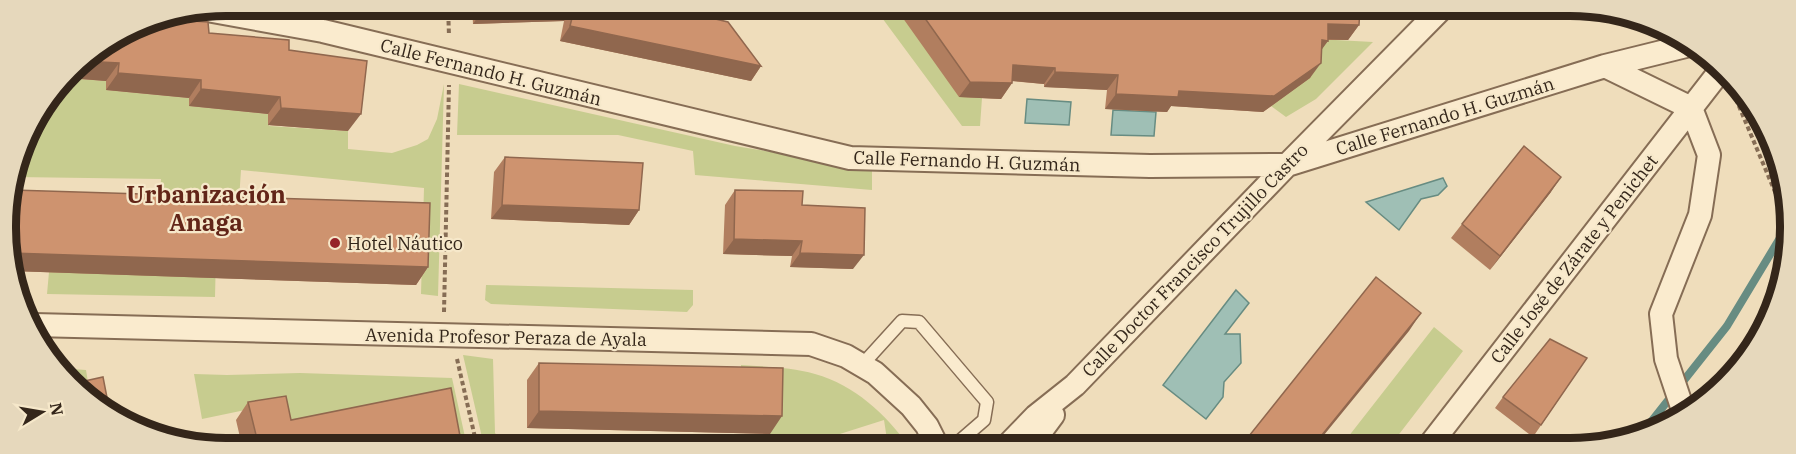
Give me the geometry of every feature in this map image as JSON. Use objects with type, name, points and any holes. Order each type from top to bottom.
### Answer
[{"type":"street","name":"Calle Doctor Francisco Trujillo Castro","points":[[1036,438],[1075,385],[1434,16]]},
{"type":"street","name":"Calle Fernando H. Guzmán","points":[[246,17],[323,31],[850,158],[1150,166],[1287,165],[1605,66],[1679,48]]},
{"type":"street","points":[[1605,66],[1691,108],[1709,155],[1700,215],[1661,314],[1666,359],[1681,405]]},
{"type":"street","name":"Calle José de Zárate y Penichet","points":[[1435,438],[1691,108],[1722,83]]},
{"type":"street","name":"Avenida Profesor Peraza de Ayala","points":[[41,325],[811,344],[846,356],[875,373],[911,406],[934,438]]},
{"type":"street","name":"Calle Doctor Francisco Trujillo Castro","points":[[1015,438],[1036,416],[1075,385]]},
{"type":"lane","points":[[862,365],[902,321],[919,322],[987,402],[984,420],[963,438]]},
{"type":"path","points":[[448,17],[450,62],[444,316],[452,336],[475,438]]},
{"type":"path","points":[[1732,94],[1778,199]]},
{"type":"green space","points":[[904,16],[982,98],[980,126],[962,126],[881,17]]},
{"type":"green space","points":[[1317,39],[1373,42],[1316,99],[1286,117],[1271,106]]},
{"type":"green space","points":[[77,79],[106,81],[106,90],[189,98],[189,106],[268,114],[269,126],[348,131],[348,149],[392,153],[428,139],[437,119],[444,84],[438,296],[421,294],[424,188],[241,170],[238,215],[217,214],[215,297],[47,294],[49,272],[194,276],[159,212],[161,179],[23,177],[38,134],[52,110]]},
{"type":"green space","points":[[459,84],[735,146],[821,160],[872,164],[872,190],[695,175],[693,151],[618,135],[457,135]]},
{"type":"green space","points":[[486,285],[693,290],[693,305],[687,312],[491,304],[485,300]]},
{"type":"green space","points":[[1434,327],[1463,351],[1396,438],[1347,438]]},
{"type":"green space","points":[[463,355],[493,359],[495,433],[499,438],[482,438]]},
{"type":"green space","points":[[741,365],[806,372],[830,379],[868,402],[902,438],[887,438],[884,420],[827,438],[770,438],[741,385]]},
{"type":"green space","points":[[72,369],[86,370],[89,385]]},
{"type":"green space","points":[[300,373],[452,378],[465,438],[279,438],[269,405],[202,419],[194,374]]},
{"type":"water","points":[[1027,99],[1071,102],[1069,125],[1025,123]]},
{"type":"water","points":[[1113,110],[1156,112],[1154,136],[1111,135]]},
{"type":"water","points":[[1443,178],[1447,186],[1438,195],[1421,199],[1399,230],[1366,202]]},
{"type":"water","points":[[1236,290],[1249,303],[1225,334],[1240,334],[1241,363],[1224,382],[1223,397],[1206,419],[1163,385]]},
{"type":"building","points":[[924,16],[1360,16],[1359,25],[1328,24],[1328,41],[1322,40],[1321,63],[1274,96],[1179,91],[1178,97],[1116,94],[1118,75],[1055,72],[1055,68],[1013,65],[1012,83],[970,82]]},
{"type":"building","points":[[572,17],[705,17],[728,22],[761,66],[570,26]]},
{"type":"building","points":[[188,21],[208,22],[209,33],[289,40],[289,50],[367,61],[361,114],[281,108],[280,97],[201,89],[201,80],[118,73],[119,63],[97,62],[134,38],[159,28]]},
{"type":"building","points":[[1524,146],[1561,177],[1500,256],[1462,224]]},
{"type":"building","points":[[505,157],[643,163],[639,210],[502,205]]},
{"type":"building","points":[[20,190],[430,203],[428,267],[18,253],[16,227],[18,200]]},
{"type":"building","points":[[735,190],[803,191],[802,205],[865,208],[864,255],[800,253],[802,241],[734,239]]},
{"type":"building","points":[[1376,277],[1421,313],[1319,438],[1247,438]]},
{"type":"building","points":[[1550,339],[1587,358],[1541,425],[1503,397]]},
{"type":"building","points":[[539,363],[783,368],[782,416],[539,411]]},
{"type":"building","points":[[103,377],[108,400],[99,394],[84,381]]},
{"type":"building","points":[[451,388],[460,436],[449,438],[257,438],[248,402],[286,396],[291,420]]},
{"type":"waterway","points":[[1653,420],[1727,326],[1779,239]]},
{"type":"place","name":"Hotel Náutico","points":[[335,243]]},
{"type":"district","name":"Urbanización Anaga","points":[[206,208]]}]
